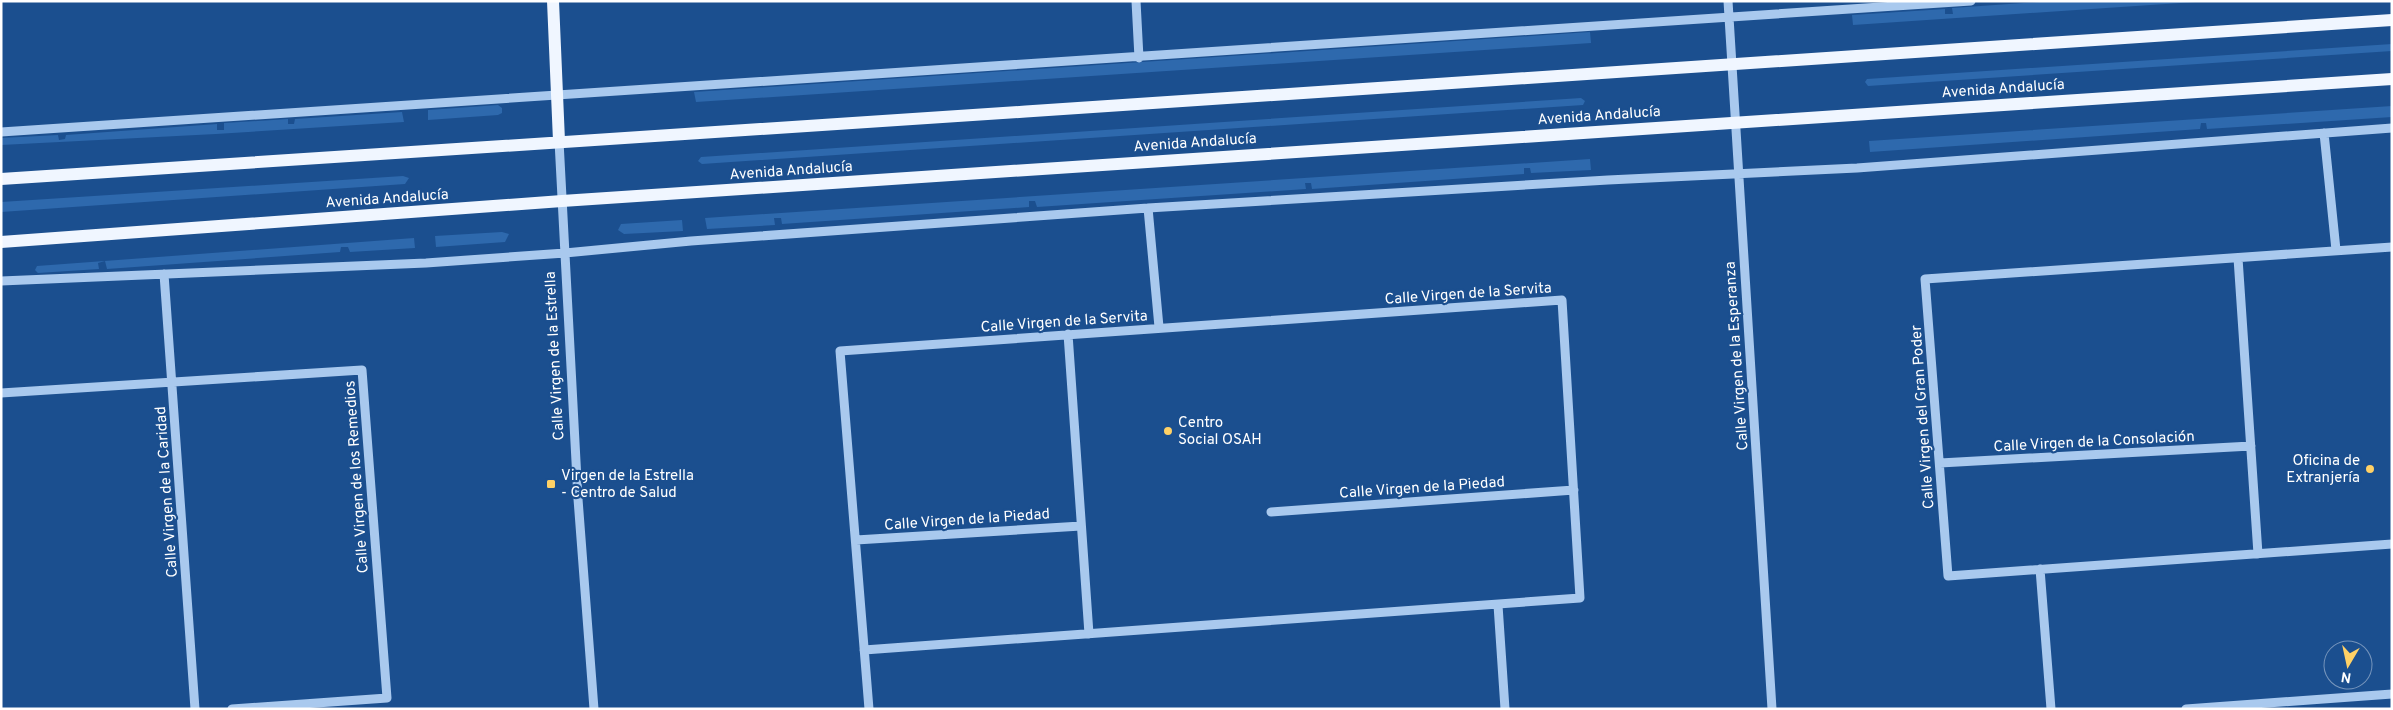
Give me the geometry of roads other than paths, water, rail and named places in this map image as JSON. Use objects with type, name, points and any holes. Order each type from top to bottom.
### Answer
[{"type":"main road","name":"Calle Virgen de la Estrella","points":[[553,1],[559,141]]},
{"type":"main road","points":[[1,179],[559,141],[1731,67],[2392,20]]},
{"type":"main road","name":"Avenida Andalucía","points":[[1,242],[562,201],[2392,79]]},
{"type":"street","points":[[1136,1],[1139,58]]},
{"type":"street","name":"Calle Virgen de la Esperanza","points":[[1728,1],[1772,709]]},
{"type":"street","points":[[1,132],[1139,58],[1971,1]]},
{"type":"street","points":[[1,282],[426,263],[691,241],[1148,208],[1608,180],[1738,175],[2392,128]]},
{"type":"street","points":[[2324,133],[2336,250]]},
{"type":"street","name":"Calle Virgen de la Estrella","points":[[559,141],[578,499],[594,709]]},
{"type":"street","points":[[1148,208],[1159,327]]},
{"type":"street","name":"Calle Virgen del Gran Poder","points":[[2392,247],[1925,279],[1948,576],[2392,544]]},
{"type":"street","points":[[2238,258],[2258,554]]},
{"type":"street","name":"Calle Virgen de la Caridad","points":[[164,274],[195,709]]},
{"type":"street","name":"Calle Virgen de la Servita","points":[[864,650],[1580,598],[1562,300],[840,351],[856,540],[864,650],[869,709]]},
{"type":"street","points":[[1068,334],[1089,634]]},
{"type":"street","name":"Calle Virgen de los Remedios","points":[[1,393],[362,370],[386,698],[232,709]]},
{"type":"street","name":"Calle Virgen de la Consolación","points":[[1940,463],[2251,446]]},
{"type":"street","name":"Calle Virgen de la Piedad","points":[[1271,512],[1574,490]]},
{"type":"street","name":"Calle Virgen de la Piedad","points":[[856,540],[1081,526]]},
{"type":"street","points":[[2040,569],[2051,709]]},
{"type":"street","points":[[1498,604],[1505,709]]},
{"type":"street","points":[[2186,709],[2392,694]]},
{"type":"place","name":"Centro Social OSAH","points":[[1168,431]]},
{"type":"place","name":"Oficina de Extranjería","points":[[2370,469]]},
{"type":"place","name":"Virgen de la Estrella - Centro de Salud","points":[[551,484]]}]
